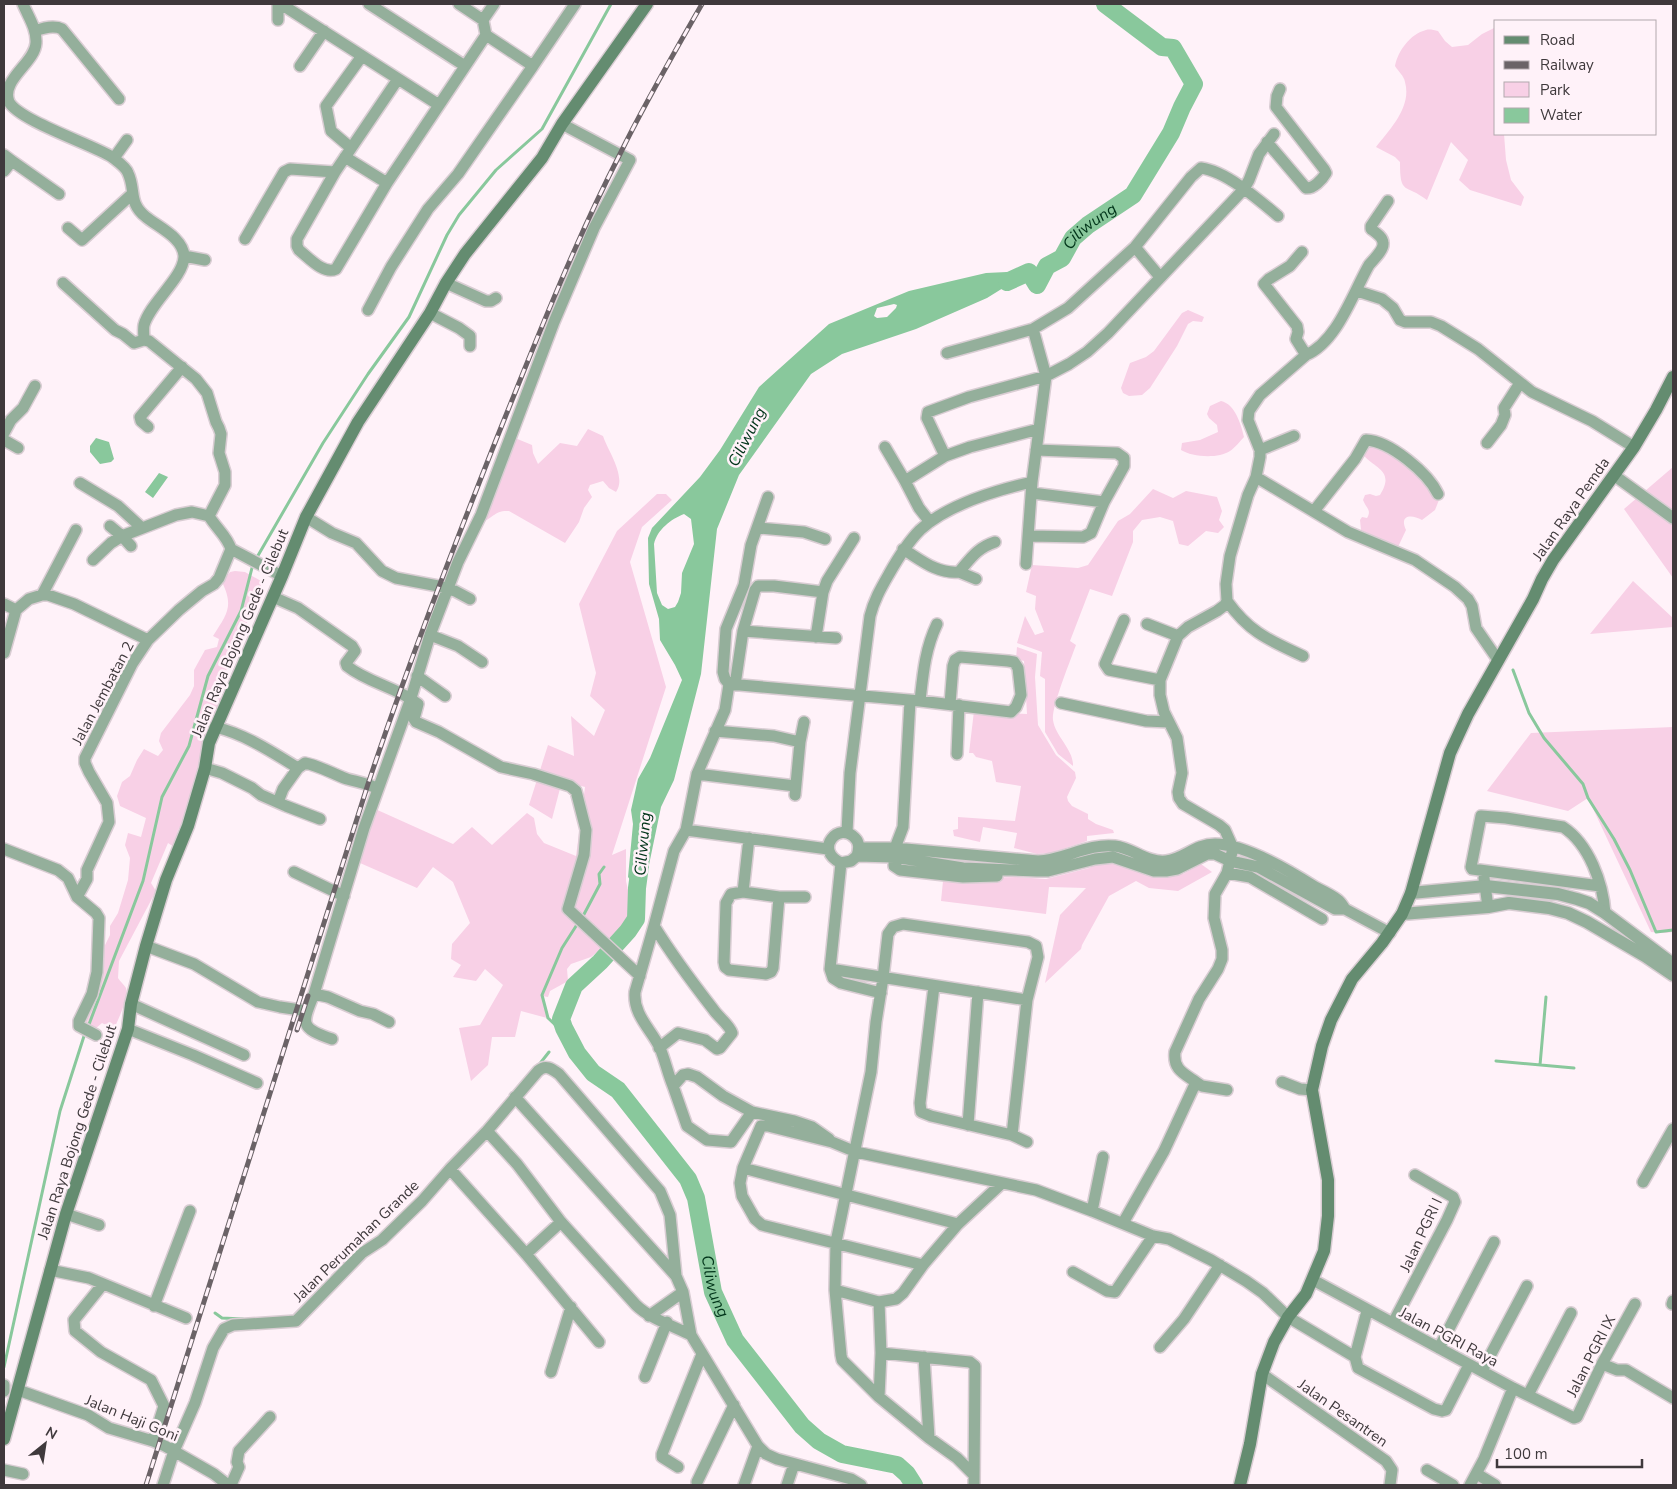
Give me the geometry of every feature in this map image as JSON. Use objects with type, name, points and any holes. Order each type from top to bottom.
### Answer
[{"type":"main road","name":"Jalan Raya Bojong Gede - Cilebut","points":[[4,1439],[66,1214],[128,1029],[131,1004],[146,946],[166,880],[188,826],[209,744],[273,597],[278,573],[358,422],[430,313],[446,283],[465,254],[542,158],[562,124],[645,4]]},
{"type":"main road","name":"Jalan Raya Pemda","points":[[1312,1090],[1322,1046],[1352,979],[1390,933],[1402,914],[1411,893],[1450,753],[1468,714],[1553,560],[1634,447],[1670,390],[1673,377]]},
{"type":"main road","points":[[1240,1485],[1250,1444],[1262,1374],[1274,1342],[1288,1317],[1306,1294],[1324,1252],[1328,1216],[1327,1175],[1312,1090]]},
{"type":"street","points":[[23,4],[35,31],[36,43],[30,59],[16,74],[8,91],[9,110],[114,158],[129,174],[136,206],[145,217],[179,243],[184,256],[176,276],[144,325],[144,340]]},
{"type":"street","points":[[278,20],[280,4],[439,105]]},
{"type":"street","points":[[369,4],[465,66]]},
{"type":"street","points":[[459,4],[483,20],[486,35],[533,66]]},
{"type":"street","points":[[483,20],[494,4]]},
{"type":"street","points":[[368,310],[391,267],[428,209],[458,174],[575,4]]},
{"type":"street","points":[[35,31],[48,27],[62,29],[119,99]]},
{"type":"street","points":[[300,66],[324,32]]},
{"type":"street","points":[[398,79],[334,172],[297,243],[299,250],[329,271],[336,269],[387,183],[486,35]]},
{"type":"street","points":[[362,56],[326,106],[331,131],[348,152],[387,183]]},
{"type":"street","points":[[945,456],[927,418],[928,412],[969,397],[1046,376],[1087,352],[1108,333],[1244,189],[1259,154],[1271,138],[1306,188],[1312,187],[1323,177],[1326,173],[1324,168],[1276,107],[1276,96],[1280,89]]},
{"type":"street","points":[[332,1039],[307,1027],[305,1023],[307,1011],[314,994],[364,828],[411,698],[430,634],[458,562],[480,515],[554,322],[594,228],[630,160],[562,124]]},
{"type":"street","points":[[114,158],[127,140]]},
{"type":"street","points":[[4,171],[8,158],[59,194]]},
{"type":"street","points":[[947,353],[1033,329],[1068,308],[1134,247],[1191,177],[1201,168],[1214,171],[1244,189],[1278,216]]},
{"type":"street","points":[[245,239],[284,172],[290,169],[334,172]]},
{"type":"street","points":[[68,228],[82,240],[132,194]]},
{"type":"street","points":[[1303,656],[1269,640],[1248,627],[1227,601],[1226,584],[1230,556],[1248,495],[1256,477],[1260,457],[1260,450],[1248,420],[1249,412],[1260,395],[1306,355],[1312,353],[1328,337],[1344,315],[1368,267],[1382,248],[1381,238],[1371,229],[1371,226],[1388,201]]},
{"type":"street","points":[[1134,247],[1160,277]]},
{"type":"street","points":[[1302,252],[1290,266],[1264,284],[1297,326],[1296,339],[1306,355]]},
{"type":"street","points":[[184,256],[205,260]]},
{"type":"street","points":[[63,283],[114,330],[123,334],[134,343],[144,340],[148,341],[196,379],[207,393],[221,434],[219,450],[225,472],[225,485],[209,516]]},
{"type":"street","points":[[446,283],[486,301],[496,298]]},
{"type":"street","points":[[1357,290],[1382,299],[1394,309],[1400,320],[1405,322],[1431,322],[1441,326],[1478,349],[1542,398],[1592,421],[1634,447]]},
{"type":"street","points":[[430,313],[470,336],[470,346]]},
{"type":"street","points":[[1026,564],[1032,487],[1046,376],[1033,329]]},
{"type":"street","points":[[148,427],[141,421],[140,417],[182,367]]},
{"type":"street","points":[[1488,443],[1505,416],[1504,408],[1520,383]]},
{"type":"street","points":[[4,433],[10,420],[26,404],[36,386]]},
{"type":"street","points":[[905,481],[945,456],[970,447],[1039,429]]},
{"type":"street","points":[[1260,450],[1294,436]]},
{"type":"street","points":[[4,440],[18,448]]},
{"type":"street","points":[[1314,511],[1355,459],[1366,440],[1377,442],[1409,460],[1433,484],[1438,494]]},
{"type":"street","points":[[886,447],[919,508],[930,522]]},
{"type":"street","points":[[1029,536],[1083,537],[1091,533],[1104,502],[1124,466],[1124,458],[1117,453],[1036,450]]},
{"type":"street","points":[[1614,476],[1673,518]]},
{"type":"street","points":[[1256,477],[1348,532],[1415,560],[1455,587],[1468,599],[1472,606],[1476,628],[1498,660]]},
{"type":"street","points":[[80,483],[118,506],[142,528]]},
{"type":"street","points":[[847,832],[850,773],[872,605],[903,550],[921,529],[930,522],[978,498],[1002,489],[1032,487],[1104,502]]},
{"type":"street","points":[[768,497],[751,546],[744,585],[726,629],[723,672],[725,679],[732,685],[915,701],[954,705],[1010,712],[1016,707],[1021,695],[1018,668],[1014,662],[960,657],[955,660],[953,666],[954,705],[957,754]]},
{"type":"street","points":[[93,560],[111,543],[122,536],[176,515],[192,512],[209,516],[215,527],[229,540],[231,549],[278,573]]},
{"type":"street","points":[[306,517],[332,533],[356,543],[382,571],[396,578],[448,589],[470,599]]},
{"type":"street","points":[[110,526],[131,546]]},
{"type":"street","points":[[758,528],[804,532],[825,539]]},
{"type":"street","points":[[4,653],[16,610],[29,599],[42,594],[76,530]]},
{"type":"street","points":[[816,636],[823,592],[827,582],[854,538]]},
{"type":"street","points":[[959,572],[978,550],[995,542]]},
{"type":"street","name":"Jalan Jembatan 2","points":[[77,897],[87,879],[88,870],[109,822],[108,804],[89,772],[85,758],[132,664],[148,640],[179,610],[202,591],[214,584],[219,578],[231,549]]},
{"type":"street","points":[[903,550],[937,569],[947,572],[959,572],[976,579]]},
{"type":"street","points":[[752,1112],[731,1142],[707,1140],[687,1126],[659,1048],[637,1011],[635,992],[674,850],[686,830],[696,774],[725,710],[743,631],[755,590],[758,586],[774,586],[823,592]]},
{"type":"street","name":"Jalan Jembatan 2","points":[[42,594],[74,604],[148,640]]},
{"type":"street","points":[[273,597],[298,608],[352,646],[355,651],[346,663],[347,666],[411,698],[418,704],[414,719],[416,722],[439,732],[501,767],[533,774],[570,786],[576,791],[586,830],[584,855],[568,909],[640,976]]},
{"type":"street","points":[[1227,601],[1225,605],[1188,627],[1178,636],[1160,680],[1160,696],[1164,712],[1177,738],[1182,773],[1178,792],[1179,798],[1183,804],[1225,830],[1233,848],[1227,873],[1215,894],[1214,918],[1222,950],[1222,959],[1218,970],[1199,999],[1175,1052],[1174,1060],[1178,1069],[1202,1086],[1227,1090]]},
{"type":"street","points":[[4,604],[16,610]]},
{"type":"street","points":[[320,623],[327,612]]},
{"type":"street","points":[[1124,620],[1104,664],[1109,670],[1160,680]]},
{"type":"street","points":[[894,853],[903,827],[915,701],[929,643],[937,624]]},
{"type":"street","points":[[1147,624],[1178,636]]},
{"type":"street","points":[[743,631],[836,638]]},
{"type":"street","points":[[430,634],[458,646],[482,662]]},
{"type":"street","points":[[417,676],[445,696]]},
{"type":"street","points":[[1061,703],[1146,721],[1169,722]]},
{"type":"street","points":[[696,774],[795,791],[804,722]]},
{"type":"street","points":[[215,727],[229,730],[298,768]]},
{"type":"street","points":[[715,731],[774,736],[800,742]]},
{"type":"street","points":[[278,802],[283,789],[298,768],[305,763],[316,765],[350,780],[368,784],[378,789]]},
{"type":"street","points":[[204,768],[222,773],[252,788],[261,795],[320,819]]},
{"type":"street","points":[[1600,886],[1476,871],[1471,867],[1481,816],[1563,827],[1571,832],[1582,846],[1594,870],[1600,886],[1605,913]]},
{"type":"street","points":[[686,830],[828,849]]},
{"type":"street","points":[[840,832],[847,832],[858,841],[858,852],[851,861],[841,863],[834,859],[828,849],[829,842],[840,832]]},
{"type":"street","points":[[744,892],[749,838]]},
{"type":"street","points":[[894,853],[963,872],[1048,871],[1095,859],[1113,857],[1154,871],[1172,870],[1199,846],[1214,844],[1260,857],[1340,901],[1345,909]]},
{"type":"street","points":[[858,852],[1038,861],[1054,860],[1084,849],[1100,846],[1115,846],[1145,858],[1165,861],[1215,854],[1230,861],[1258,868],[1335,909],[1345,909],[1390,933]]},
{"type":"street","points":[[4,849],[58,870],[68,878],[77,897],[96,913],[99,918],[98,966],[92,994],[79,1021],[79,1026],[82,1029],[95,1034]]},
{"type":"street","points":[[841,863],[830,969],[832,978],[840,983],[880,993]]},
{"type":"street","points":[[294,872],[344,896]]},
{"type":"street","points":[[1483,872],[1488,907]]},
{"type":"street","points":[[1227,873],[1250,877],[1322,919]]},
{"type":"street","points":[[1411,893],[1486,886],[1568,896],[1589,903],[1605,913],[1673,975]]},
{"type":"street","points":[[1444,889],[1446,910]]},
{"type":"street","points":[[779,897],[773,968],[771,972],[766,974],[735,972],[725,967],[726,903],[731,894],[744,892],[779,897],[805,897]]},
{"type":"street","points":[[1402,914],[1488,907],[1509,903],[1550,908],[1568,913],[1673,964]]},
{"type":"street","points":[[974,1480],[957,1458],[879,1397],[842,1360],[835,1290],[836,1242],[871,1072],[888,934],[893,926],[903,924],[1018,941],[1033,944],[1038,950],[1027,1000],[1012,1135]]},
{"type":"street","points":[[654,926],[685,972],[732,1033],[720,1048],[717,1049],[705,1040],[678,1033],[659,1048]]},
{"type":"street","points":[[146,946],[194,964],[258,1002],[280,1008],[307,1011]]},
{"type":"street","points":[[830,969],[1027,1000]]},
{"type":"street","points":[[934,986],[920,1112],[1012,1135],[1027,1142]]},
{"type":"street","points":[[968,1125],[978,992]]},
{"type":"street","points":[[314,994],[328,997],[389,1022]]},
{"type":"street","points":[[131,1004],[244,1055]]},
{"type":"street","points":[[128,1029],[257,1083]]},
{"type":"street","name":"Jalan Perumahan Grande","points":[[163,1485],[174,1451],[195,1403],[213,1348],[224,1329],[232,1325],[296,1321],[362,1253],[382,1240],[402,1222],[542,1068],[546,1067],[559,1074],[660,1191],[670,1215],[676,1276]]},
{"type":"street","points":[[673,1086],[683,1075],[688,1074],[697,1077],[723,1096],[752,1112],[794,1121],[812,1128],[832,1142]]},
{"type":"street","points":[[1123,1223],[1164,1151],[1196,1082]]},
{"type":"street","points":[[1282,1082],[1300,1090],[1312,1090]]},
{"type":"street","points":[[515,1097],[676,1276],[683,1292],[691,1335],[758,1446],[766,1454],[853,1483]]},
{"type":"street","points":[[923,1265],[762,1225],[757,1222],[742,1196],[740,1182],[742,1168],[761,1126],[768,1126],[832,1142],[856,1152],[1051,1195],[1153,1236],[1168,1239],[1220,1265],[1263,1293],[1288,1317],[1355,1356]]},
{"type":"street","points":[[1643,1182],[1673,1129]]},
{"type":"street","points":[[487,1130],[517,1164],[561,1222],[636,1305],[649,1316],[666,1322],[691,1335]]},
{"type":"street","points":[[1092,1211],[1103,1157]]},
{"type":"street","points":[[742,1168],[958,1224]]},
{"type":"street","points":[[450,1169],[526,1254],[599,1342]]},
{"type":"street","name":"Jalan PGRI I","points":[[1394,1323],[1455,1202],[1453,1197],[1415,1175]]},
{"type":"street","points":[[835,1290],[879,1302],[896,1299],[903,1293],[923,1265],[958,1224],[1001,1184]]},
{"type":"street","points":[[154,1306],[190,1211]]},
{"type":"street","points":[[66,1214],[99,1225]]},
{"type":"street","points":[[526,1254],[561,1222]]},
{"type":"street","points":[[1073,1272],[1107,1291],[1115,1292],[1153,1236]]},
{"type":"street","points":[[1439,1348],[1494,1242]]},
{"type":"street","points":[[1160,1347],[1184,1319],[1220,1265]]},
{"type":"street","points":[[50,1270],[89,1278],[186,1318]]},
{"type":"street","name":"Jalan PGRI Raya","points":[[1313,1280],[1469,1365],[1572,1417]]},
{"type":"street","points":[[103,1284],[74,1320],[75,1331],[101,1352],[150,1380],[164,1406],[153,1441]]},
{"type":"street","points":[[1482,1371],[1528,1286]]},
{"type":"street","points":[[649,1316],[683,1292]]},
{"type":"street","points":[[879,1302],[881,1353],[879,1397]]},
{"type":"street","name":"Jalan PGRI IX","points":[[1572,1417],[1577,1417],[1602,1364],[1635,1304]]},
{"type":"street","points":[[551,1372],[570,1307]]},
{"type":"street","points":[[1367,1311],[1355,1356],[1358,1368],[1442,1411],[1446,1410],[1469,1365]]},
{"type":"street","points":[[1528,1395],[1571,1313]]},
{"type":"street","points":[[645,1377],[666,1322]]},
{"type":"street","points":[[881,1353],[970,1362],[975,1366],[974,1480]]},
{"type":"street","points":[[678,1467],[662,1458],[662,1454],[702,1354]]},
{"type":"street","points":[[924,1357],[929,1438]]},
{"type":"street","points":[[1602,1364],[1617,1370],[1626,1370],[1673,1398]]},
{"type":"street","name":"Jalan Pesantren","points":[[1262,1374],[1386,1461],[1392,1470],[1390,1485]]},
{"type":"street","points":[[4,1386],[4,1391]]},
{"type":"street","points":[[1470,1485],[1477,1474],[1513,1388]]},
{"type":"street","name":"Jalan Haji Goni","points":[[18,1390],[88,1416],[109,1428],[153,1441],[174,1451],[230,1485]]},
{"type":"street","points":[[697,1482],[734,1405]]},
{"type":"street","points":[[230,1485],[240,1467],[237,1462],[239,1451],[270,1417]]},
{"type":"street","points":[[744,1485],[758,1446]]},
{"type":"street","points":[[787,1485],[794,1464]]},
{"type":"street","points":[[4,1470],[23,1474]]},
{"type":"street","points":[[1428,1470],[1453,1485]]},
{"type":"street","points":[[1477,1474],[1495,1485]]},
{"type":"green space","points":[[1494,28],[1494,135],[1504,135],[1506,160],[1511,180],[1524,197],[1521,206],[1470,190],[1459,180],[1468,160],[1451,142],[1427,200],[1405,187],[1401,180],[1400,162],[1395,157],[1376,147],[1403,109],[1406,91],[1405,82],[1395,66],[1402,49],[1410,39],[1426,30],[1438,31],[1452,47],[1468,45],[1482,34]]},
{"type":"green space","points":[[1188,310],[1204,317],[1202,322],[1193,321],[1188,324],[1177,346],[1150,388],[1142,395],[1129,396],[1123,393],[1121,388],[1130,363],[1146,357],[1154,351],[1182,313]]},
{"type":"green space","points":[[1221,401],[1234,410],[1244,437],[1232,450],[1225,454],[1198,456],[1181,450],[1182,443],[1200,440],[1218,432],[1217,425],[1207,414],[1210,406]]},
{"type":"green space","points":[[588,429],[603,436],[616,464],[619,486],[616,492],[603,481],[590,485],[588,490],[592,497],[565,543],[509,511],[497,513],[480,523],[515,438],[532,445],[538,464],[560,443],[577,446]]},
{"type":"green space","points":[[1362,445],[1379,446],[1432,483],[1439,500],[1435,510],[1422,520],[1414,517],[1407,517],[1405,519],[1404,525],[1406,530],[1398,547],[1361,530],[1360,520],[1362,517],[1367,518],[1369,513],[1363,500],[1365,495],[1380,495],[1385,481],[1385,475],[1382,471],[1363,455]]},
{"type":"green space","points":[[1673,467],[1673,578],[1624,509]]},
{"type":"green space","points":[[1153,489],[1173,498],[1186,491],[1217,497],[1222,511],[1219,520],[1224,527],[1218,533],[1206,531],[1188,546],[1179,544],[1173,521],[1160,517],[1142,520],[1133,531],[1133,542],[1112,596],[1090,589],[1070,641],[1076,645],[1053,714],[1054,726],[1071,754],[1073,766],[1058,754],[1045,732],[1045,679],[1040,676],[1042,652],[1017,643],[1025,616],[1035,635],[1044,632],[1035,609],[1036,596],[1026,592],[1032,565],[1078,568],[1088,565],[1118,521],[1130,514]]},
{"type":"green space","points":[[657,494],[666,494],[672,500],[642,527],[630,562],[666,687],[612,855],[626,849],[626,881],[634,918],[619,935],[591,957],[571,964],[567,969],[568,981],[550,991],[548,997],[542,996],[547,1018],[521,1011],[515,1037],[492,1037],[488,1065],[471,1081],[459,1028],[480,1025],[503,985],[485,969],[476,981],[453,977],[461,965],[451,959],[452,944],[470,923],[453,882],[433,867],[417,888],[360,863],[373,808],[453,844],[472,827],[492,845],[527,813],[534,818],[537,834],[544,843],[576,856],[585,787],[562,781],[552,819],[529,805],[548,745],[574,756],[571,716],[594,736],[605,710],[590,696],[596,673],[579,604],[617,531]]},
{"type":"green space","points":[[230,572],[245,572],[261,581],[261,596],[229,657],[221,697],[212,726],[206,736],[198,767],[195,791],[185,818],[178,830],[174,847],[168,843],[151,883],[156,891],[119,961],[118,978],[127,992],[123,1009],[114,1029],[102,1023],[95,1029],[87,1026],[84,1015],[104,947],[110,935],[110,926],[118,913],[128,880],[130,858],[125,845],[128,833],[141,837],[146,818],[120,806],[117,796],[122,782],[130,776],[144,749],[158,756],[163,750],[159,741],[161,733],[190,695],[194,686],[194,670],[205,650],[217,647],[219,639],[213,636],[225,616],[228,604],[228,598],[222,582]]},
{"type":"green space","points":[[1633,581],[1673,618],[1673,627],[1590,634]]},
{"type":"green space","points":[[1017,647],[1037,654],[1035,677],[1038,725],[1056,755],[1075,772],[1076,778],[1067,797],[1068,801],[1072,806],[1088,814],[1088,819],[1113,830],[1114,833],[1087,836],[1087,841],[1051,853],[1037,854],[1014,848],[1017,833],[983,827],[980,842],[954,836],[953,830],[958,829],[958,817],[1015,821],[1021,786],[996,782],[992,761],[969,753],[974,711],[1027,714],[1024,661],[1016,659]]},
{"type":"green space","points":[[1673,727],[1673,932],[1651,932],[1588,798],[1568,811],[1487,791],[1531,733]]},
{"type":"green space","points":[[1113,857],[1159,874],[1183,874],[1201,864],[1212,872],[1178,891],[1149,888],[1136,881],[1109,896],[1081,949],[1045,983],[1060,915],[1086,888],[1049,887],[1046,914],[941,901],[943,881],[973,882],[974,878],[1016,877],[1046,879],[1089,868]]},
{"type":"water","points":[[1029,272],[987,298],[916,329],[842,354],[811,374],[739,475],[717,529],[701,674],[674,780],[661,807],[645,884],[637,888],[628,877],[633,824],[631,810],[638,779],[650,758],[682,680],[660,640],[659,619],[649,584],[648,538],[652,528],[700,477],[720,450],[759,387],[829,324],[909,291],[986,273]],"holes":[[[897,305],[896,308],[887,317],[877,318],[874,316],[877,308]],[[684,514],[691,519],[694,544],[682,573],[681,593],[678,602],[675,607],[668,609],[662,605],[657,593],[654,544],[658,534],[665,526]]]},
{"type":"water","points":[[96,438],[109,442],[114,459],[111,462],[100,464],[90,452],[90,446]]},
{"type":"water","points":[[159,473],[168,477],[153,498],[145,492]]},
{"type":"waterway","points":[[256,559],[323,443],[368,374],[409,317],[447,235],[459,215],[496,170],[542,129],[611,4]]},
{"type":"waterway","name":"Ciliwung","points":[[1007,282],[1029,272],[1037,285],[1047,266],[1062,258],[1073,238],[1088,225],[1133,195],[1171,133],[1194,84],[1173,48],[1162,47],[1105,4]]},
{"type":"waterway","points":[[88,1027],[143,881],[162,797],[189,746],[208,676],[241,611],[253,564]]},
{"type":"waterway","points":[[1513,670],[1529,713],[1544,738],[1583,784],[1588,798],[1614,839],[1630,870],[1656,932],[1673,930]]},
{"type":"waterway","name":"Ciliwung","points":[[640,866],[636,919],[628,931],[600,962],[574,986],[561,1019],[564,1028],[577,1053],[593,1073],[618,1090],[688,1179],[696,1198],[713,1292],[735,1340],[802,1426],[819,1441],[842,1454],[897,1465],[907,1474],[914,1485]]},
{"type":"waterway","name":"Ciliwung","points":[[582,918],[600,884],[599,874],[604,867]]},
{"type":"waterway","name":"Ciliwung","points":[[568,1037],[548,1018],[542,995],[562,948],[578,923]]},
{"type":"waterway","points":[[1540,1065],[1546,997]]},
{"type":"waterway","points":[[4,1367],[60,1111],[85,1033]]},
{"type":"waterway","points":[[538,1066],[549,1052]]},
{"type":"waterway","points":[[1496,1061],[1574,1068]]},
{"type":"waterway","points":[[215,1313],[222,1318],[243,1319]]},
{"type":"railway","points":[[146,1485],[368,784],[430,611],[525,367],[586,224],[639,116],[702,4]]},
{"type":"railway","points":[[297,1030],[308,996]]}]
